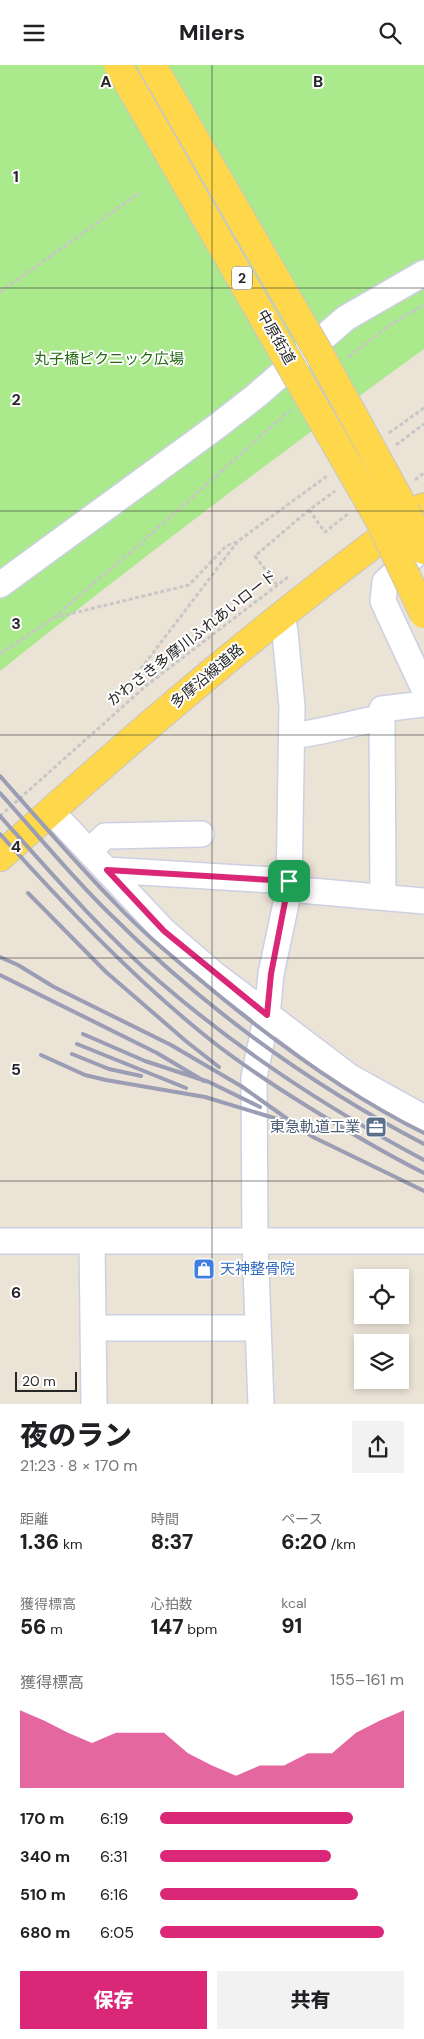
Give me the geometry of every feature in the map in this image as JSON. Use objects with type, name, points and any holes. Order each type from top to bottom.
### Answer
[{"type":"main road","name":"中原街道","points":[[118,65],[358,502],[382,525],[424,614]]},
{"type":"main road","name":"中原街道","points":[[152,65],[319,353],[386,475],[415,509],[424,549]]},
{"type":"main road","name":"多摩沿線道路","points":[[0,857],[101,765],[282,615],[415,509]]},
{"type":"street","points":[[0,585],[230,416],[346,318],[424,273]]},
{"type":"street","points":[[424,549],[385,582],[383,601],[424,689]]},
{"type":"street","points":[[261,1404],[255,1242],[254,1077],[267,1015],[271,974],[289,885],[292,707],[282,615]]},
{"type":"street","points":[[383,897],[382,709],[424,704]]},
{"type":"street","points":[[292,736],[334,730],[342,726],[382,717]]},
{"type":"street","points":[[51,811],[164,931],[267,1015],[350,1077],[424,1118]]},
{"type":"street","points":[[90,851],[104,836],[201,834]]},
{"type":"street","points":[[107,870],[289,885],[424,901]]},
{"type":"street","points":[[0,1241],[424,1241]]},
{"type":"street","points":[[92,1241],[94,1404]]},
{"type":"street","points":[[93,1328],[258,1328]]},
{"type":"path","points":[[0,292],[139,193]]},
{"type":"path","points":[[342,363],[391,324],[424,305]]},
{"type":"path","points":[[0,655],[52,619],[292,409]]},
{"type":"path","points":[[412,482],[424,473]]},
{"type":"path","points":[[309,510],[324,532],[358,502]]},
{"type":"path","points":[[52,619],[189,585],[226,546],[238,541],[140,670],[140,679],[146,685]]},
{"type":"path","points":[[255,556],[277,585]]},
{"type":"path","name":"かわさき多摩川ふれあいロード","points":[[0,816],[146,685],[292,574]]},
{"type":"green space","name":"丸子橋ピクニック広場","points":[[0,65],[424,65],[424,349],[210,507],[0,671]]},
{"type":"railway","points":[[0,776],[125,914],[230,1005],[310,1065],[366,1101],[424,1133]]},
{"type":"railway","points":[[0,793],[96,900],[145,948],[219,1011],[258,1041],[339,1096],[424,1144]]},
{"type":"railway","points":[[0,816],[97,923],[160,982],[191,1008],[287,1079],[354,1121],[424,1160]]},
{"type":"railway","points":[[0,834],[49,888],[126,966],[208,1038],[254,1072],[302,1103],[393,1157],[424,1173]]},
{"type":"railway","points":[[28,893],[106,972],[219,1067]]},
{"type":"railway","points":[[0,957],[18,965],[54,987],[171,1045],[241,1086],[313,1137],[424,1191]]},
{"type":"railway","points":[[0,975],[157,1053],[204,1081]]},
{"type":"railway","points":[[83,1034],[145,1061],[209,1082],[260,1107]]},
{"type":"railway","points":[[77,1044],[186,1088]]},
{"type":"railway","points":[[72,1054],[109,1069],[141,1076]]},
{"type":"railway","points":[[41,1055],[85,1075],[205,1097],[284,1121]]},
{"type":"place","name":"東急軌道工業","points":[[376,1127]]},
{"type":"place","name":"天神整骨院","points":[[204,1269]]},
{"type":"route","points":[[107,870],[228,878],[289,881],[289,889],[271,974],[267,1015],[214,974],[164,931],[107,870]]}]
